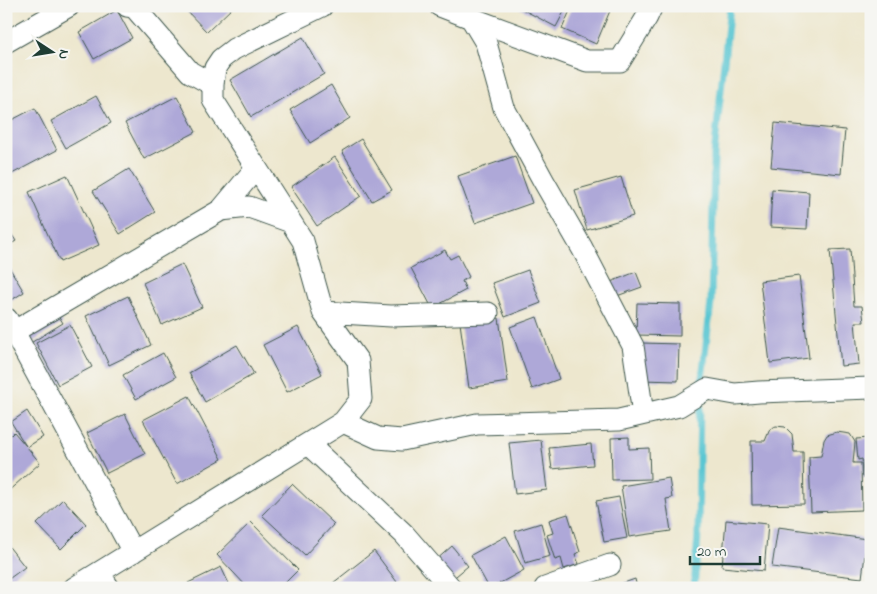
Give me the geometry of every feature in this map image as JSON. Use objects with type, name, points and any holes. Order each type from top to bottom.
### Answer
[{"type":"street","points":[[6,42],[69,6]]},
{"type":"street","points":[[127,6],[134,8],[190,72],[213,85]]},
{"type":"street","points":[[74,588],[104,580],[133,552],[343,422],[361,399],[358,361],[323,312],[303,241],[213,100],[216,68],[222,59],[234,48],[322,6]]},
{"type":"street","points":[[440,6],[587,61],[620,61],[647,18],[652,6]]},
{"type":"street","points":[[472,18],[486,43],[504,108],[582,248],[633,346],[643,414]]},
{"type":"street","points":[[133,552],[10,325],[221,210],[256,168]]},
{"type":"street","points":[[221,210],[249,207],[291,222]]},
{"type":"street","points":[[323,312],[391,316],[488,313]]},
{"type":"street","points":[[343,422],[378,438],[402,440],[477,424],[619,420],[679,406],[707,389],[735,394],[871,388]]},
{"type":"street","points":[[308,444],[404,534],[451,588]]},
{"type":"street","points":[[545,588],[610,565]]},
{"type":"building","points":[[182,6],[234,6],[207,32]]},
{"type":"building","points":[[516,6],[567,6],[556,27]]},
{"type":"building","points":[[572,6],[612,6],[596,44],[562,29]]},
{"type":"building","points":[[117,10],[132,38],[94,59],[79,32]]},
{"type":"building","points":[[303,37],[324,74],[251,117],[230,80]]},
{"type":"building","points":[[331,85],[350,118],[310,143],[290,110]]},
{"type":"building","points":[[96,96],[111,123],[66,148],[51,121]]},
{"type":"building","points":[[177,96],[196,132],[144,159],[125,123]]},
{"type":"building","points":[[35,108],[57,150],[10,175],[6,168],[6,123]]},
{"type":"building","points":[[775,123],[845,130],[841,174],[771,167]]},
{"type":"building","points":[[361,139],[392,190],[372,201],[342,151]]},
{"type":"building","points":[[515,156],[532,203],[475,223],[458,176]]},
{"type":"building","points":[[335,157],[361,196],[317,226],[291,187]]},
{"type":"building","points":[[129,169],[155,212],[120,234],[93,191]]},
{"type":"building","points":[[67,175],[99,245],[60,262],[29,192]]},
{"type":"building","points":[[621,177],[633,216],[587,230],[575,190]]},
{"type":"building","points":[[772,189],[809,192],[807,229],[770,227]]},
{"type":"building","points":[[6,226],[16,241],[6,247]]},
{"type":"building","points":[[850,249],[854,306],[862,306],[864,322],[855,322],[859,364],[841,366],[830,250]]},
{"type":"building","points":[[445,250],[450,259],[458,255],[469,277],[462,281],[466,290],[432,308],[411,268]]},
{"type":"building","points":[[6,262],[24,292],[7,303],[6,301]]},
{"type":"building","points":[[182,264],[202,307],[162,325],[143,283]]},
{"type":"building","points":[[528,270],[541,303],[505,317],[492,283]]},
{"type":"building","points":[[636,272],[642,287],[614,297],[608,283]]},
{"type":"building","points":[[799,276],[809,358],[770,363],[760,281]]},
{"type":"building","points":[[128,296],[151,345],[109,365],[86,316]]},
{"type":"building","points":[[637,303],[680,304],[680,336],[636,335]]},
{"type":"building","points":[[55,310],[63,323],[29,344],[21,331]]},
{"type":"building","points":[[537,317],[559,379],[532,389],[510,327]]},
{"type":"building","points":[[499,318],[508,382],[469,388],[460,323]]},
{"type":"building","points":[[70,325],[92,367],[58,385],[36,343]]},
{"type":"building","points":[[298,327],[322,374],[287,392],[263,345]]},
{"type":"building","points":[[642,343],[679,344],[678,381],[641,380]]},
{"type":"building","points":[[237,345],[254,374],[205,402],[189,373]]},
{"type":"building","points":[[163,353],[176,377],[136,399],[123,375]]},
{"type":"building","points":[[189,396],[222,459],[177,484],[143,420]]},
{"type":"building","points":[[27,411],[43,437],[27,447],[40,463],[6,493],[6,440],[14,432],[26,446],[11,422]]},
{"type":"building","points":[[125,414],[145,454],[107,473],[87,433]]},
{"type":"building","points":[[776,426],[785,427],[792,434],[794,452],[803,452],[804,504],[752,505],[751,441],[765,441],[770,429]]},
{"type":"building","points":[[837,432],[850,434],[855,442],[853,463],[861,463],[862,510],[811,512],[809,457],[821,456],[824,440],[827,435]]},
{"type":"building","points":[[629,437],[629,449],[649,448],[650,479],[612,480],[611,438]]},
{"type":"building","points":[[870,438],[871,477],[863,477],[862,459],[858,460],[856,439]]},
{"type":"building","points":[[541,440],[547,490],[515,494],[509,443]]},
{"type":"building","points":[[591,444],[593,465],[552,469],[549,448]]},
{"type":"building","points":[[669,478],[672,498],[666,499],[671,531],[629,537],[621,486]]},
{"type":"building","points":[[292,484],[334,524],[305,555],[262,515]]},
{"type":"building","points":[[619,497],[627,538],[604,542],[596,501]]},
{"type":"building","points":[[63,499],[86,524],[61,549],[37,524]]},
{"type":"building","points":[[568,514],[580,552],[575,554],[579,564],[564,569],[561,558],[555,560],[547,535],[553,533],[549,520]]},
{"type":"building","points":[[726,520],[768,524],[764,571],[722,567]]},
{"type":"building","points":[[251,522],[298,570],[280,588],[248,588],[217,555]]},
{"type":"building","points":[[541,523],[550,556],[525,563],[515,531]]},
{"type":"building","points":[[778,527],[867,539],[862,578],[772,567]]},
{"type":"building","points":[[506,536],[524,570],[489,588],[471,555]]},
{"type":"building","points":[[6,543],[25,567],[6,581]]},
{"type":"building","points":[[452,546],[468,566],[450,581],[435,561]]},
{"type":"building","points":[[374,551],[397,582],[389,588],[337,588],[333,583]]},
{"type":"building","points":[[221,567],[231,588],[190,588],[188,583]]},
{"type":"building","points":[[635,579],[637,588],[622,588],[621,584]]},
{"type":"waterway","points":[[701,387],[711,303],[714,155],[730,6]]},
{"type":"waterway","points":[[694,588],[698,536],[700,398]]}]
